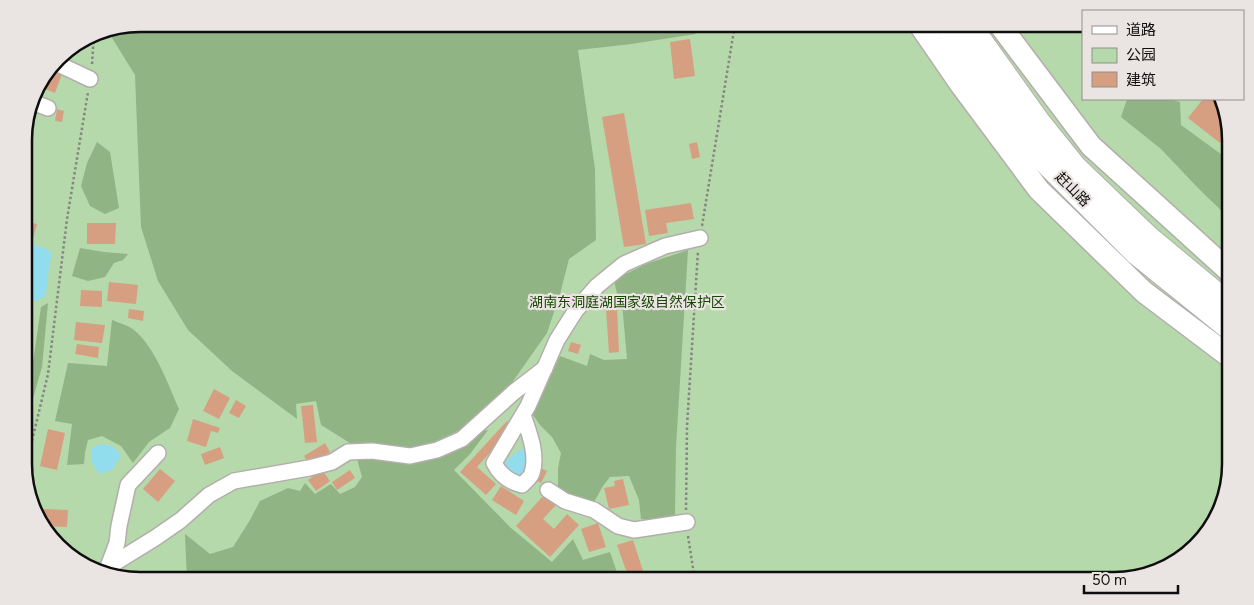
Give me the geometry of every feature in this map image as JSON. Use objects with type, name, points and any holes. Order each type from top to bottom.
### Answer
[{"type":"main road","points":[[925,32],[961,85],[1039,190],[1144,292],[1222,351]]},
{"type":"main road","name":"赶山路","points":[[951,32],[988,86],[1044,160],[1137,253],[1222,322]]},
{"type":"main road","name":"赶山路","points":[[974,32],[1038,122],[1075,168],[1147,237],[1222,299]]},
{"type":"main road","points":[[1006,32],[1091,146],[1222,265]]},
{"type":"street","points":[[62,66],[90,79]]},
{"type":"street","points":[[39,105],[48,108]]},
{"type":"street","points":[[523,415],[557,340],[576,310],[597,286],[624,264],[665,246],[700,238]]},
{"type":"street","points":[[109,568],[181,520],[209,495],[234,481],[309,468],[332,462],[348,452],[372,451],[410,456],[437,450],[462,438],[514,392],[545,368]]},
{"type":"street","points":[[107,567],[118,543],[119,526],[128,485],[158,453]]},
{"type":"street","points":[[548,490],[565,501],[594,510],[618,526],[634,530],[687,522]]},
{"type":"path","points":[[693,572],[687,522],[687,426],[700,238],[734,32]]},
{"type":"path","points":[[32,440],[48,374],[67,219],[90,79],[93,44]]},
{"type":"green space","name":"湖南东洞庭湖国家级自然保护区","points":[[140,32],[1082,32],[1082,100],[1213,100],[1218,113],[1222,140],[1222,464],[1216,499],[1199,530],[1179,550],[1168,558],[1148,567],[1121,572],[133,572],[113,569],[99,564],[75,550],[55,530],[41,506],[33,479],[33,133],[36,113],[41,99],[59,69],[80,51],[106,38]]},
{"type":"green space","points":[[140,32],[695,32],[696,34],[578,50],[595,169],[596,240],[569,259],[547,333],[506,391],[486,406],[466,427],[430,444],[409,448],[350,443],[321,425],[316,401],[296,404],[297,419],[232,371],[188,330],[158,281],[141,227],[135,75],[111,37]]},
{"type":"green space","points":[[1127,100],[1173,100],[1180,102],[1181,125],[1222,155],[1222,211],[1161,149],[1121,117]]},
{"type":"green space","points":[[97,142],[110,152],[119,208],[105,214],[90,206],[81,186],[87,163]]},
{"type":"green space","points":[[80,248],[128,254],[123,260],[114,263],[105,277],[88,281],[72,276]]},
{"type":"green space","points":[[688,250],[676,447],[675,515],[650,520],[641,519],[639,500],[629,476],[610,477],[594,502],[579,500],[558,488],[558,468],[561,453],[552,437],[533,415],[560,356],[587,366],[590,354],[604,360],[627,359],[622,303],[617,294],[614,280],[646,264]]},
{"type":"green space","points":[[48,303],[42,367],[32,401],[32,364],[41,307]]},
{"type":"green space","points":[[112,320],[132,328],[142,337],[155,356],[179,409],[170,428],[149,442],[133,463],[121,446],[102,436],[88,440],[84,464],[67,465],[72,424],[55,421],[68,363],[107,366]]},
{"type":"green space","points":[[488,430],[470,454],[454,470],[511,528],[552,562],[573,539],[583,560],[610,552],[617,572],[187,572],[185,534],[210,554],[233,547],[260,501],[288,488],[300,491],[305,483],[315,494],[331,484],[340,494],[355,487],[362,477],[357,459],[384,459],[401,463],[451,453],[481,431]]},
{"type":"water","points":[[33,244],[49,250],[52,255],[45,296],[37,301],[32,300]]},
{"type":"water","points":[[99,444],[113,446],[121,456],[112,470],[99,474],[91,461],[91,449]]},
{"type":"water","points":[[526,446],[529,463],[520,479],[504,470],[504,463]]},
{"type":"building","points":[[690,39],[695,76],[674,79],[670,42]]},
{"type":"building","points":[[59,69],[63,71],[55,93],[46,89]]},
{"type":"building","points":[[1202,100],[1213,100],[1221,126],[1222,140],[1220,143],[1188,118]]},
{"type":"building","points":[[57,109],[64,111],[62,122],[55,121]]},
{"type":"building","points":[[624,113],[646,244],[624,247],[602,117]]},
{"type":"building","points":[[697,142],[700,157],[692,159],[689,144]]},
{"type":"building","points":[[691,203],[694,219],[666,223],[668,233],[649,236],[645,210]]},
{"type":"building","points":[[33,223],[37,224],[33,238]]},
{"type":"building","points":[[87,223],[116,223],[115,244],[87,244]]},
{"type":"building","points":[[109,282],[138,285],[136,304],[107,301]]},
{"type":"building","points":[[81,290],[102,291],[102,307],[80,306]]},
{"type":"building","points":[[617,308],[619,352],[609,353],[606,309]]},
{"type":"building","points":[[129,309],[144,311],[143,321],[128,318]]},
{"type":"building","points":[[76,322],[105,325],[102,343],[74,340]]},
{"type":"building","points":[[571,342],[581,345],[578,354],[568,351]]},
{"type":"building","points":[[77,344],[99,347],[98,358],[75,354]]},
{"type":"building","points":[[214,389],[230,398],[219,419],[203,411]]},
{"type":"building","points":[[236,400],[246,406],[239,418],[229,413]]},
{"type":"building","points":[[313,405],[317,442],[305,443],[301,406]]},
{"type":"building","points":[[193,419],[220,428],[218,433],[211,431],[206,447],[187,441]]},
{"type":"building","points":[[507,421],[513,427],[477,467],[496,484],[486,495],[460,472]]},
{"type":"building","points":[[48,429],[65,433],[57,470],[40,466]]},
{"type":"building","points":[[325,443],[330,452],[309,465],[304,456]]},
{"type":"building","points":[[220,447],[224,458],[205,465],[201,454]]},
{"type":"building","points":[[541,468],[547,471],[541,483],[535,480]]},
{"type":"building","points":[[160,469],[175,481],[158,502],[143,489]]},
{"type":"building","points":[[322,470],[330,481],[316,491],[308,480]]},
{"type":"building","points":[[350,470],[355,478],[337,490],[332,482]]},
{"type":"building","points":[[623,479],[629,505],[609,509],[604,488],[615,486],[614,481]]},
{"type":"building","points":[[501,486],[524,501],[516,515],[492,500]]},
{"type":"building","points":[[545,494],[556,505],[543,519],[554,529],[567,514],[579,525],[550,557],[516,526]]},
{"type":"building","points":[[44,509],[68,510],[67,527],[53,526]]},
{"type":"building","points":[[598,523],[606,547],[589,552],[581,529]]},
{"type":"building","points":[[633,540],[643,572],[627,572],[617,545]]}]
